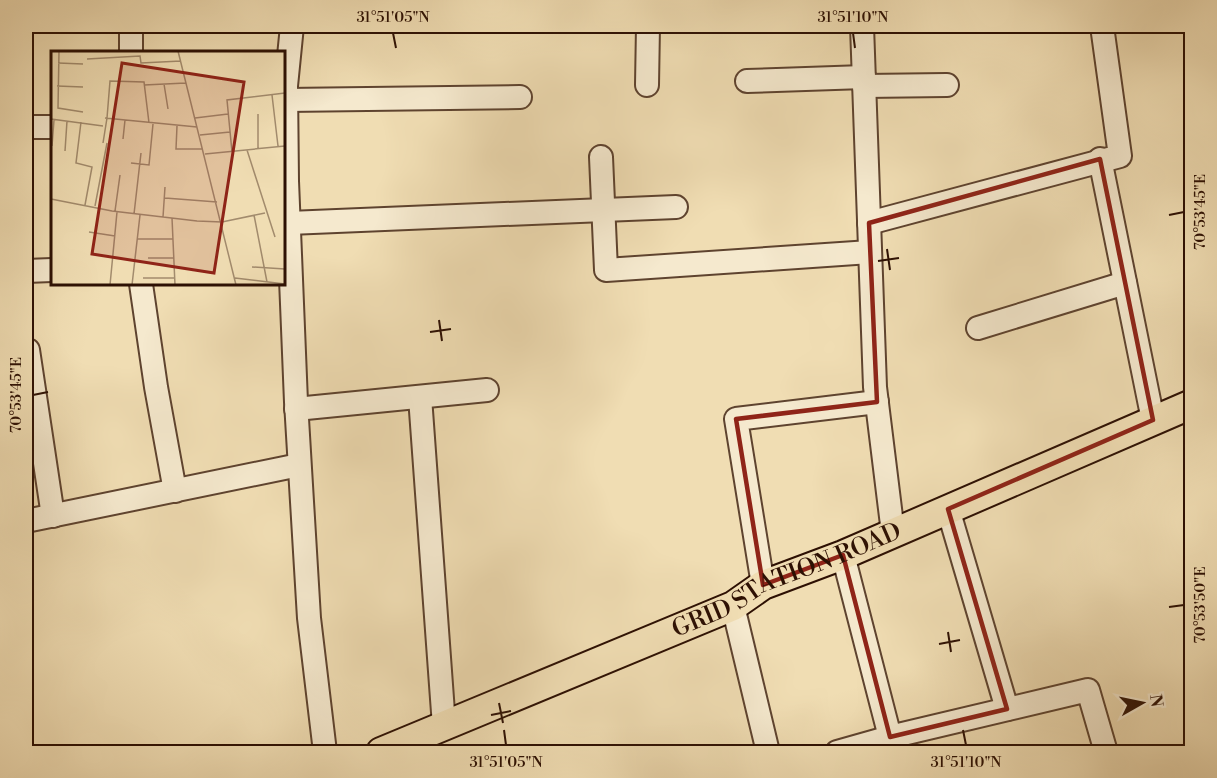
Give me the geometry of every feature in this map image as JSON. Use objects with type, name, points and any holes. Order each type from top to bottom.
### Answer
[{"type":"main road","name":"GRID STATION ROAD","points":[[381,753],[733,606],[763,585],[843,555],[1191,404]]},
{"type":"street","points":[[131,26],[131,51]]},
{"type":"street","points":[[292,26],[285,112],[289,223],[287,258],[309,618],[325,753]]},
{"type":"street","points":[[647,85],[648,26]]},
{"type":"street","points":[[862,26],[877,402],[893,533]]},
{"type":"street","points":[[869,224],[1101,159],[1120,156],[1101,26]]},
{"type":"street","points":[[747,81],[947,85]]},
{"type":"street","points":[[285,112],[520,98]]},
{"type":"street","points":[[26,127],[51,127]]},
{"type":"street","points":[[601,157],[606,270],[870,252]]},
{"type":"street","points":[[1101,159],[1153,420]]},
{"type":"street","points":[[289,223],[676,207]]},
{"type":"street","points":[[26,271],[51,270]]},
{"type":"street","points":[[978,328],[1125,283]]},
{"type":"street","points":[[141,285],[156,387],[175,491]]},
{"type":"street","points":[[28,351],[52,516]]},
{"type":"street","points":[[296,409],[487,390]]},
{"type":"street","points":[[420,397],[444,726]]},
{"type":"street","points":[[763,585],[736,420],[877,402]]},
{"type":"street","points":[[26,521],[299,465]]},
{"type":"street","points":[[948,509],[1006,709]]},
{"type":"street","points":[[843,555],[890,737]]},
{"type":"street","points":[[733,606],[768,753]]},
{"type":"street","points":[[837,753],[890,737],[1088,690],[1106,753]]},
{"type":"highlighted area","points":[[1100,159],[1153,420],[948,509],[1007,709],[890,737],[843,555],[763,585],[736,419],[877,402],[869,223]]}]
